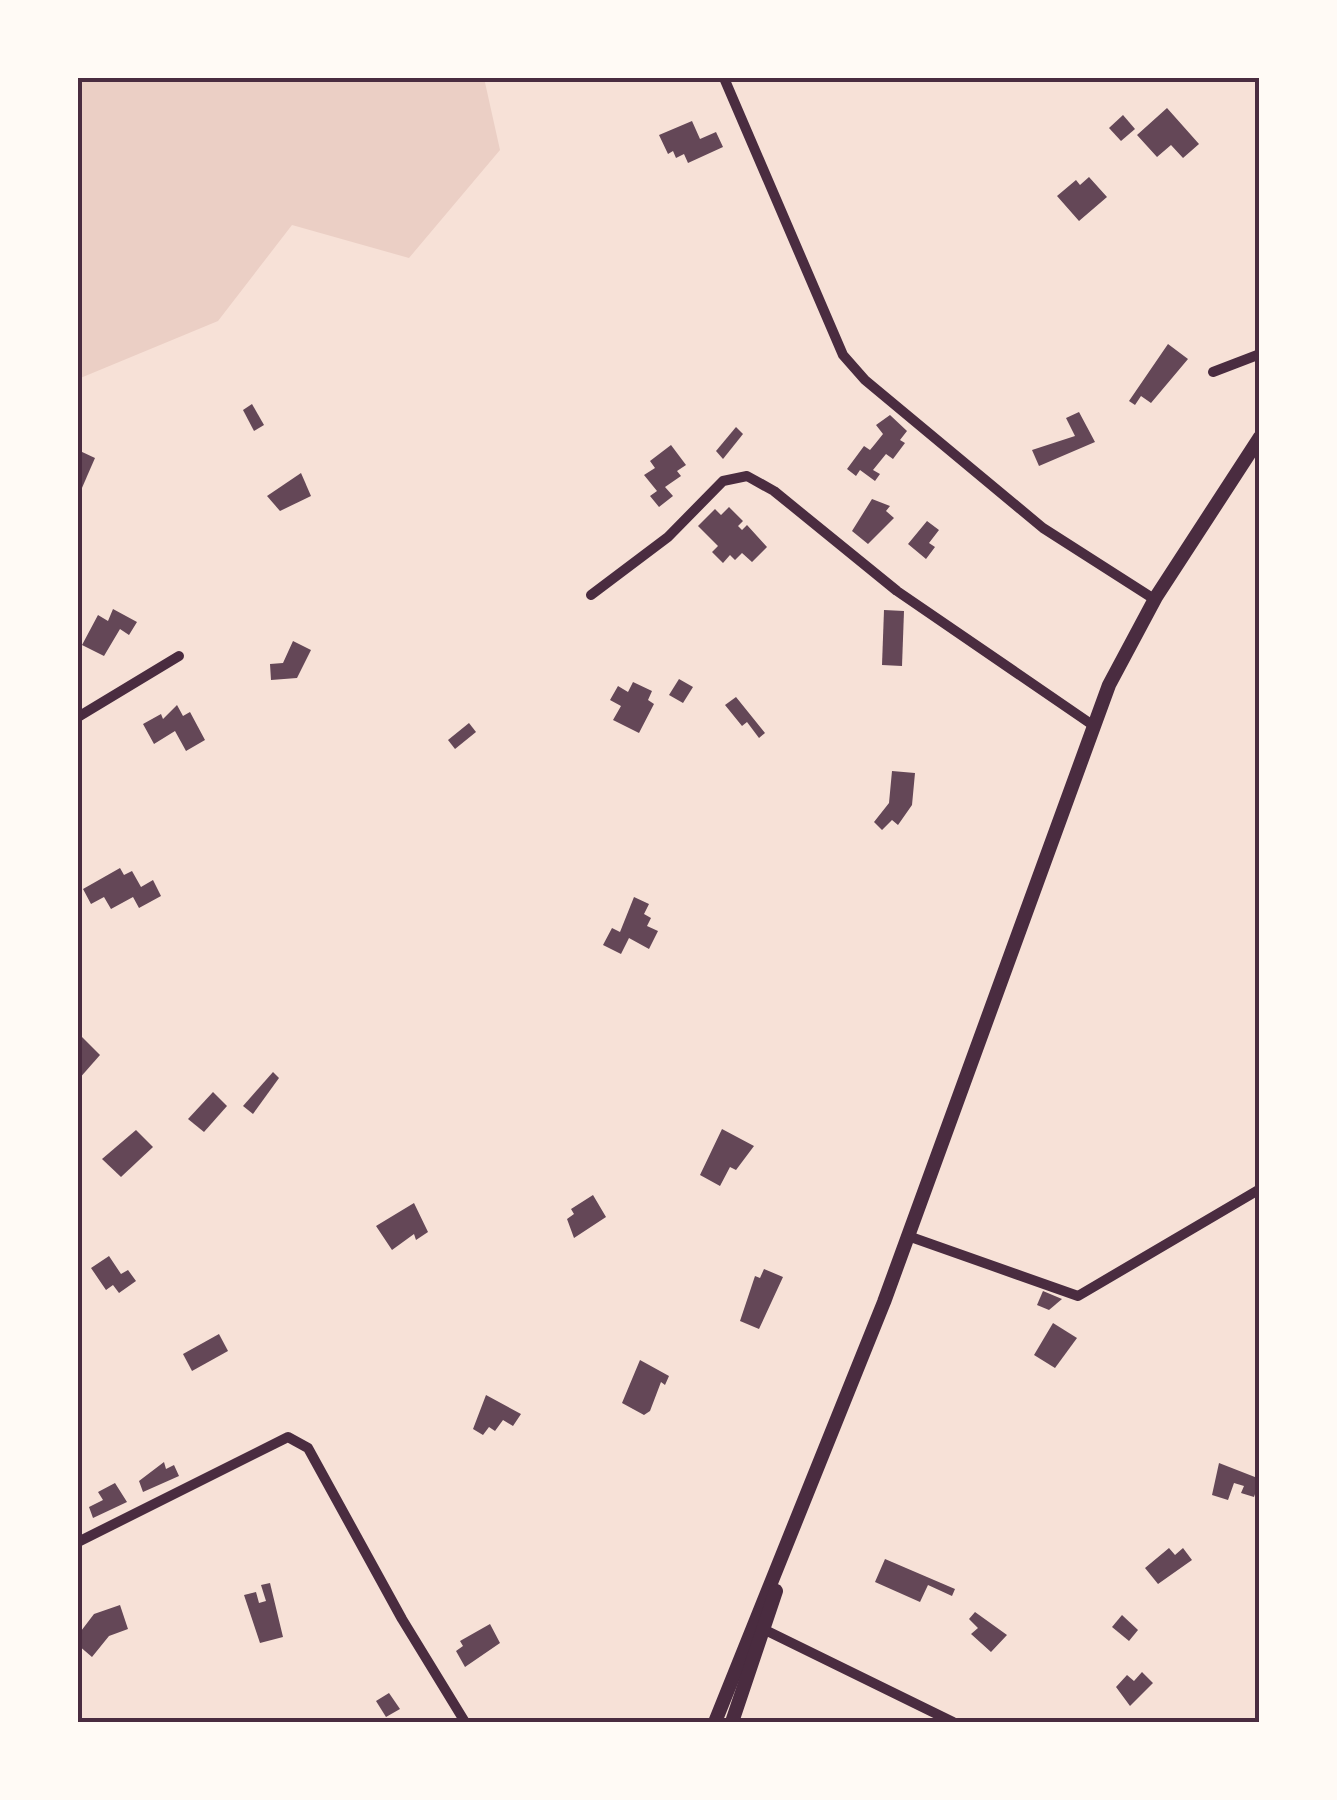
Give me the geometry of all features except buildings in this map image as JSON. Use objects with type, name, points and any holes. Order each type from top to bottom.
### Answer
[{"type":"main road","points":[[715,1722],[759,1626],[908,1236],[1109,685],[1154,598],[1260,437]]},
{"type":"main road","points":[[732,1722],[759,1626]]},
{"type":"street","points":[[724,78],[843,355],[865,380],[1042,528],[1124,584],[1154,598]]},
{"type":"street","points":[[1214,372],[1260,354]]},
{"type":"street","points":[[591,595],[668,536],[722,482],[746,476],[774,491],[896,591],[1094,726]]},
{"type":"street","points":[[78,718],[179,656]]},
{"type":"street","points":[[908,1236],[1078,1296],[1260,1190]]},
{"type":"street","points":[[78,1542],[288,1437],[308,1448],[402,1619],[466,1722]]},
{"type":"street","points":[[759,1626],[953,1722]]},
{"type":"shaded area","points":[[78,78],[484,78],[500,150],[409,258],[292,225],[218,321],[78,379]]}]
